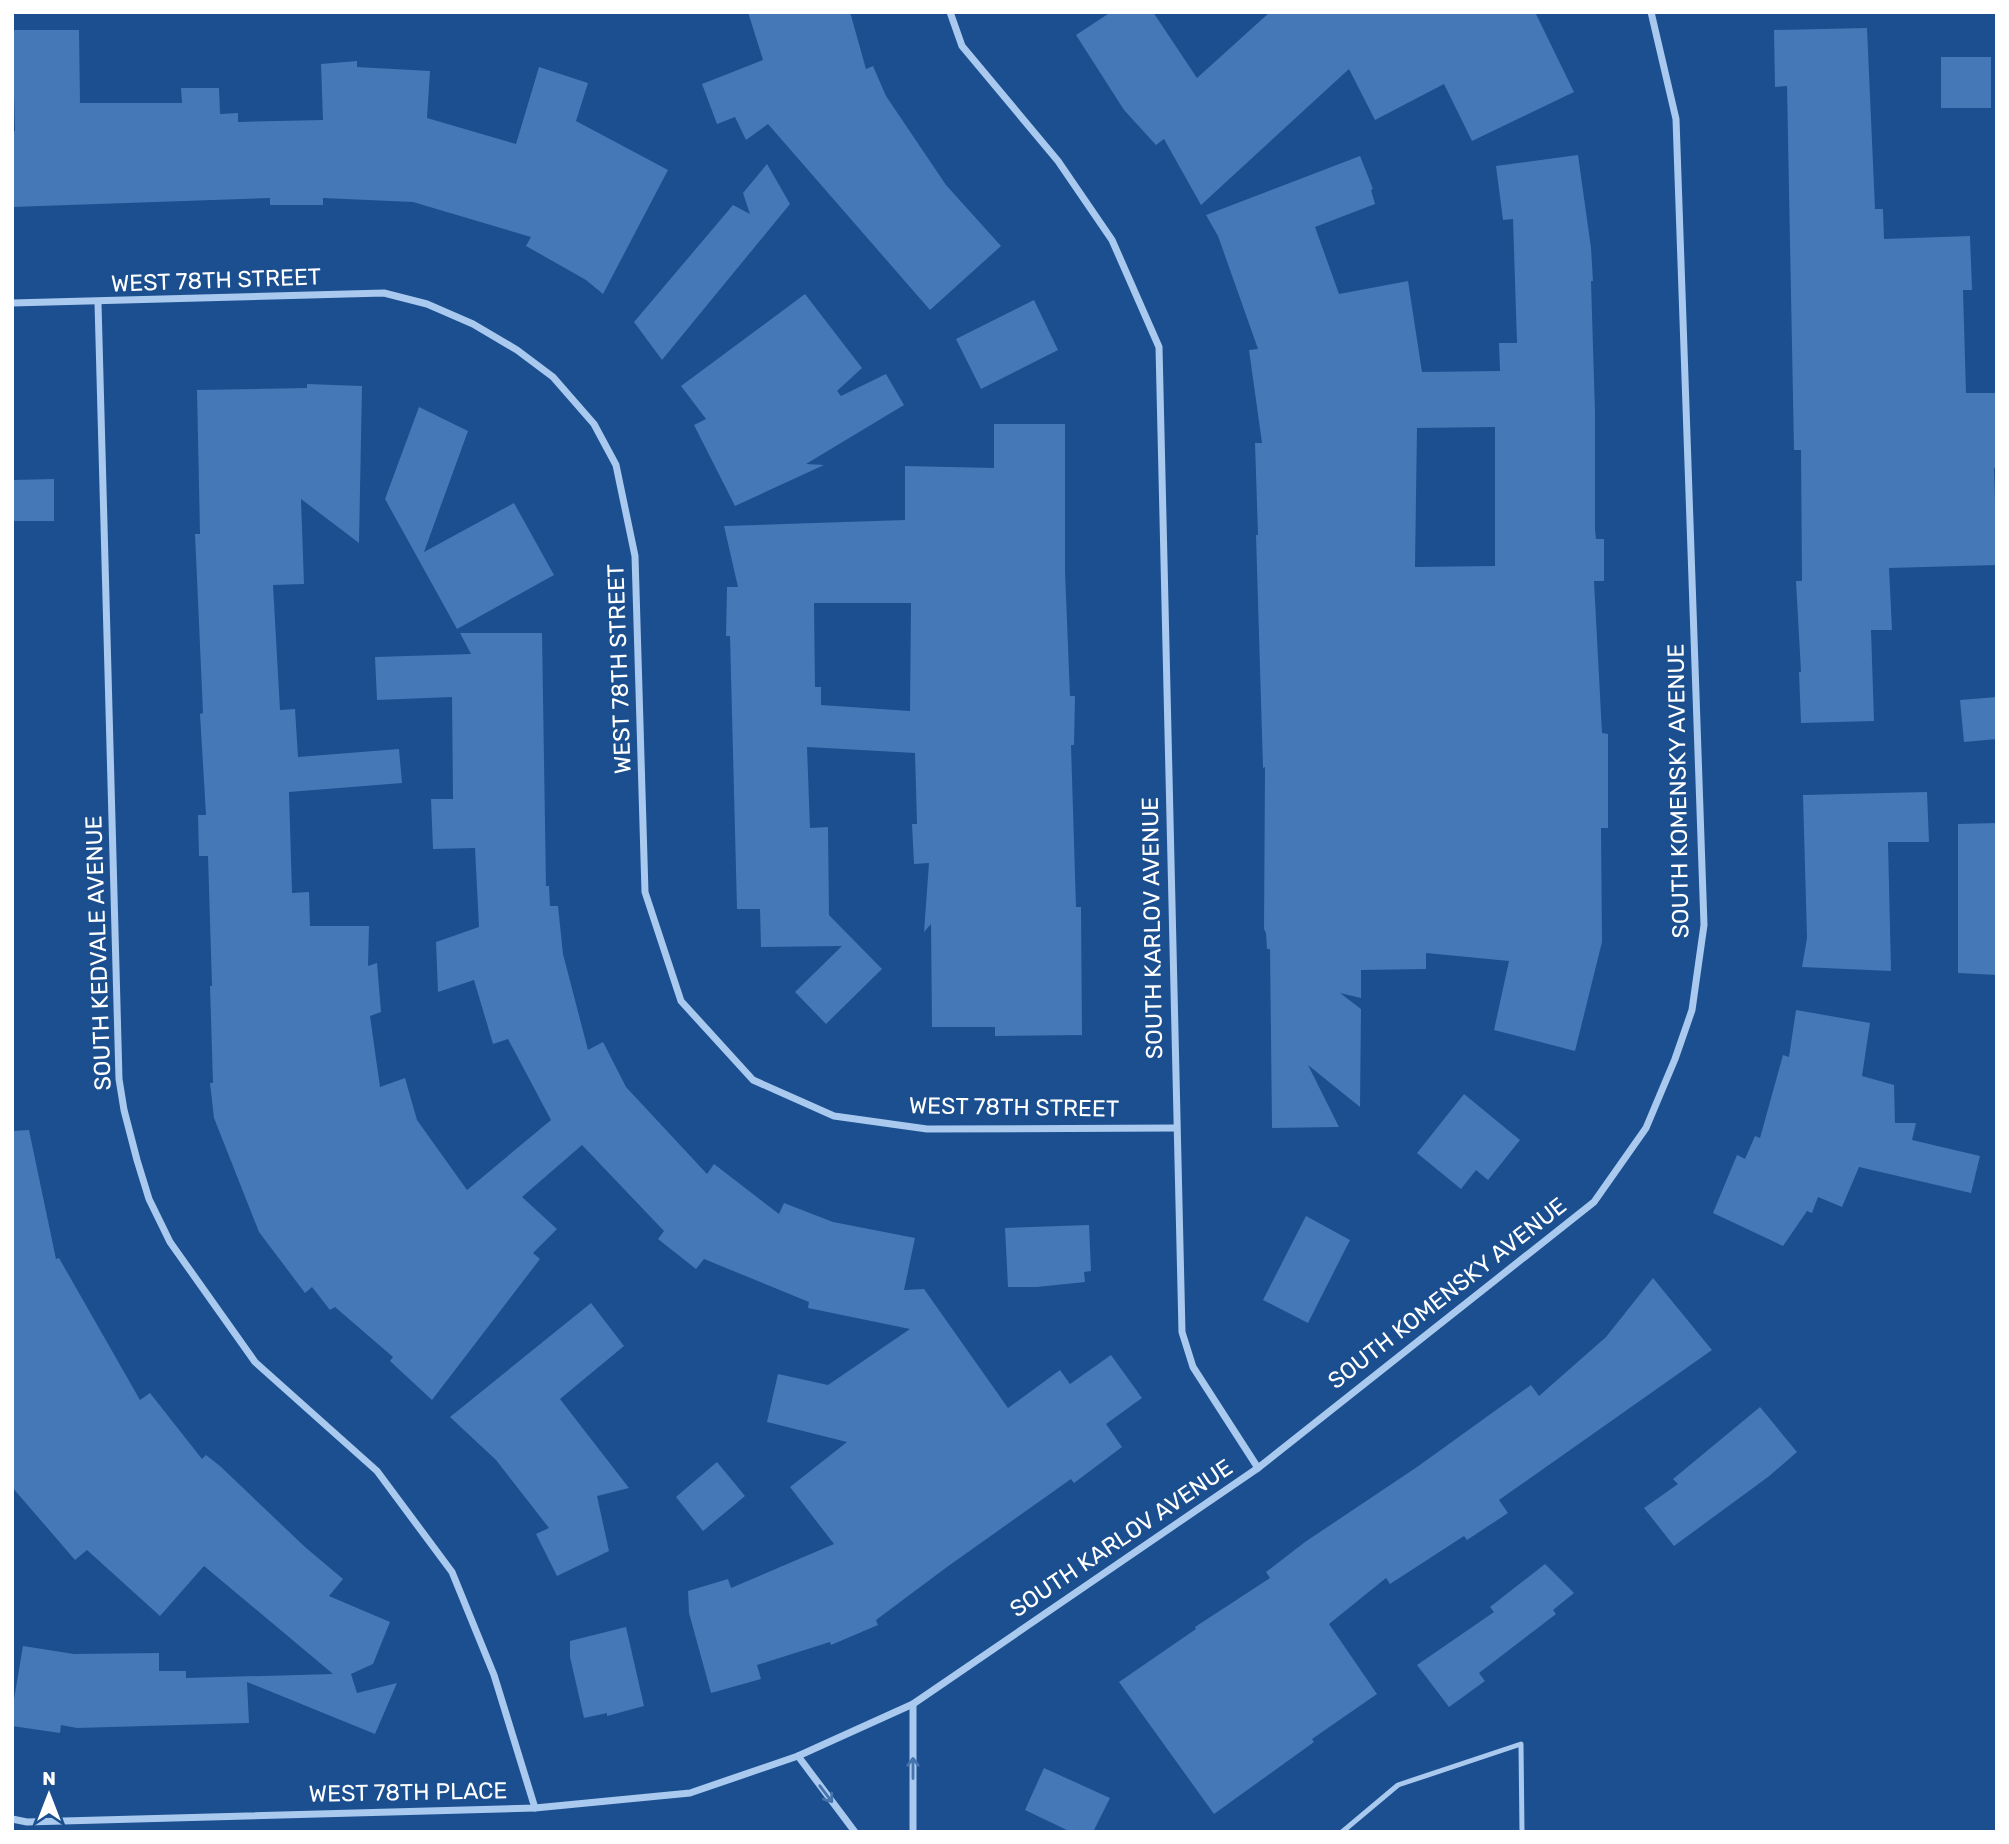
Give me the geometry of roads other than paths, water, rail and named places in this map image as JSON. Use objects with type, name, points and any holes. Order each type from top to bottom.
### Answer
[{"type":"street","name":"SOUTH KARLOV AVENUE","points":[[798,1756],[913,1704],[1258,1468],[1194,1367],[1182,1332],[1175,1128],[1159,346],[1112,240],[1058,161],[962,46],[950,12]]},
{"type":"street","name":"SOUTH KOMENSKY AVENUE","points":[[1258,1468],[1594,1202],[1646,1128],[1692,1010],[1704,925],[1675,119],[1651,12]]},
{"type":"street","name":"WEST 78TH STREET","points":[[12,303],[98,303],[384,293],[427,304],[474,324],[517,350],[553,377],[594,424],[615,465],[635,555],[645,892],[681,1001],[754,1080],[834,1116],[927,1129],[1175,1128]]},
{"type":"street","name":"SOUTH KEDVALE AVENUE","points":[[98,303],[119,1079],[137,1160],[149,1199],[170,1242],[255,1362],[377,1471],[452,1572],[494,1675],[535,1808]]},
{"type":"street","points":[[913,1704],[913,1832]]},
{"type":"street","name":"WEST 78TH PLACE","points":[[12,1819],[27,1822],[535,1808],[690,1793],[798,1756]]},
{"type":"street","points":[[798,1756],[855,1832]]},
{"type":"lane","points":[[1342,1832],[1398,1785],[1521,1744],[1522,1832]]}]
